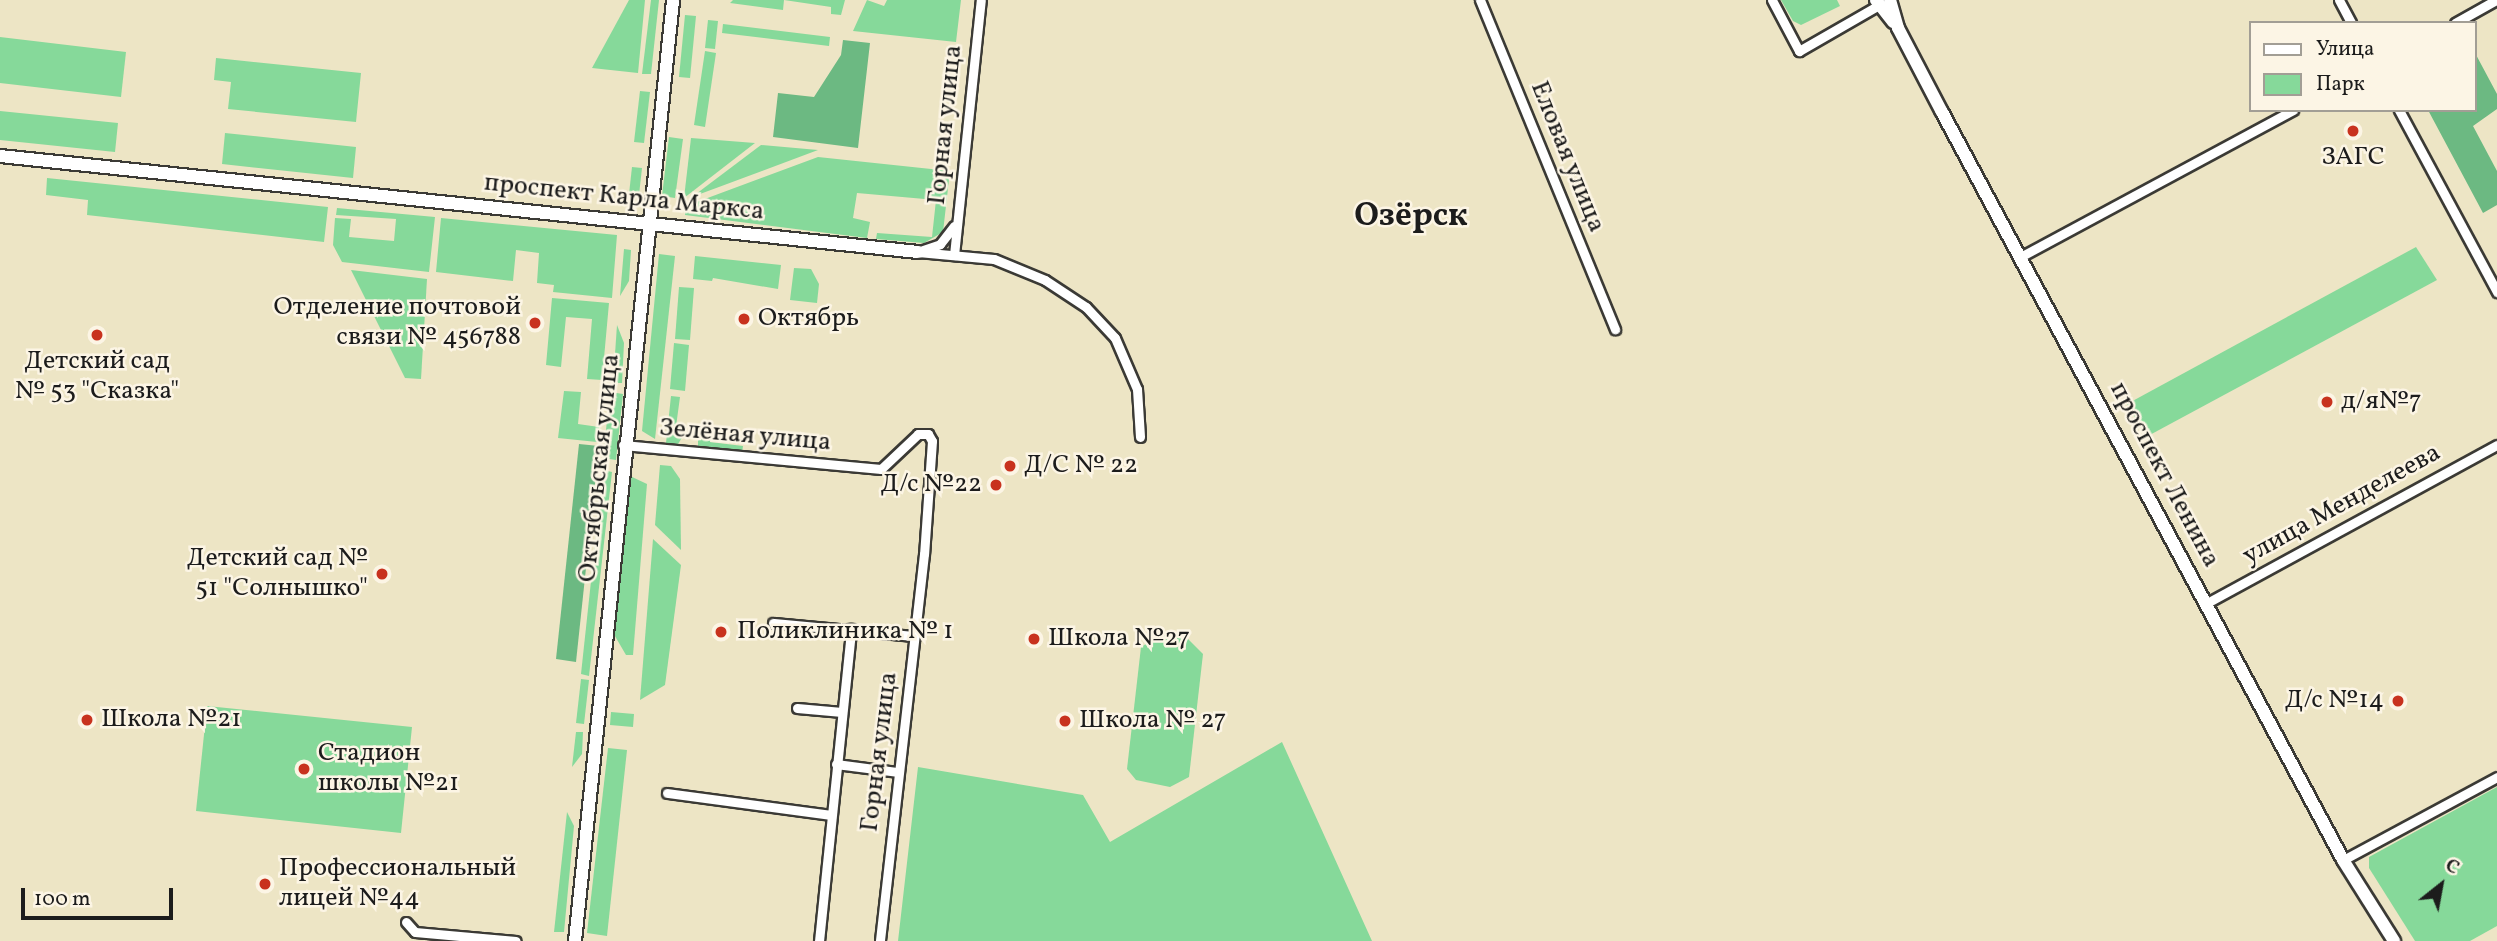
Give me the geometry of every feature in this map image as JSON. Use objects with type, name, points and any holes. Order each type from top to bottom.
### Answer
[{"type":"street","name":"Октябрьская улица","points":[[575,941],[624,445],[673,0]]},
{"type":"street","name":"Горная улица","points":[[954,255],[981,0]]},
{"type":"street","name":"Еловая улица","points":[[1480,0],[1615,329]]},
{"type":"street","points":[[1772,0],[1799,51],[1883,1]]},
{"type":"street","points":[[2339,0],[2350,21]]},
{"type":"street","points":[[2459,21],[2496,0]]},
{"type":"street","name":"проспект Ленина","points":[[1883,1],[2022,256],[2343,860],[2394,941]]},
{"type":"street","points":[[2022,256],[2289,112]]},
{"type":"street","points":[[2400,112],[2497,292]]},
{"type":"street","name":"проспект Карла Маркса","points":[[0,156],[994,258],[1045,280],[1086,307],[1115,338],[1132,379],[1140,438]]},
{"type":"street","points":[[918,252],[948,237],[957,217]]},
{"type":"street","name":"Горная улица","points":[[863,468],[881,469],[922,432],[932,441],[915,636],[880,941]]},
{"type":"street","name":"Зелёная улица","points":[[624,445],[863,468]]},
{"type":"street","name":"улица Менделеева","points":[[2207,603],[2497,445]]},
{"type":"street","points":[[773,623],[915,636]]},
{"type":"street","points":[[819,941],[851,629]]},
{"type":"street","points":[[797,708],[842,712]]},
{"type":"street","points":[[836,764],[898,772]]},
{"type":"street","points":[[2343,860],[2497,777]]},
{"type":"street","points":[[667,793],[831,815]]},
{"type":"street","points":[[406,922],[415,932],[516,941]]},
{"type":"green space","points":[[629,0],[645,0],[638,73],[592,68]]},
{"type":"green space","points":[[651,0],[659,0],[651,74],[642,74]]},
{"type":"green space","points":[[733,0],[784,0],[783,10],[730,3]]},
{"type":"green space","points":[[784,0],[845,0],[841,15],[831,14],[831,7]]},
{"type":"green space","points":[[867,0],[884,6],[887,0],[961,0],[956,42],[853,31]]},
{"type":"green space","points":[[1781,0],[1837,0],[1840,6],[1801,25],[1793,21]]},
{"type":"green space","points":[[685,15],[696,16],[690,78],[679,77]]},
{"type":"green space","points":[[708,20],[718,21],[715,49],[705,48]]},
{"type":"green space","points":[[723,24],[830,37],[829,46],[722,33]]},
{"type":"green space","points":[[0,37],[126,52],[121,97],[0,83]]},
{"type":"green space","points":[[843,40],[870,43],[858,148],[773,137],[778,93],[814,97],[841,55]]},
{"type":"green space","points":[[705,51],[716,53],[705,127],[694,125]]},
{"type":"green space","points":[[2476,55],[2497,94],[2497,109],[2473,126],[2497,171],[2497,205],[2483,213],[2429,112],[2476,112]]},
{"type":"green space","points":[[216,58],[361,73],[356,122],[228,109],[231,82],[214,80]]},
{"type":"green space","points":[[640,91],[650,92],[644,143],[634,142]]},
{"type":"green space","points":[[0,111],[118,123],[115,152],[0,140]]},
{"type":"green space","points":[[225,133],[356,147],[353,178],[222,164]]},
{"type":"green space","points":[[669,137],[683,139],[675,198],[662,196]]},
{"type":"green space","points":[[691,138],[755,143],[684,198]]},
{"type":"green space","points":[[761,145],[818,150],[692,197]]},
{"type":"green space","points":[[818,157],[950,171],[943,232],[924,243],[876,239],[877,233],[932,237],[936,200],[857,193],[853,218],[870,222],[867,238],[685,215],[686,206]]},
{"type":"green space","points":[[632,167],[642,168],[639,195],[629,194]]},
{"type":"green space","points":[[47,178],[328,207],[324,242],[87,215],[88,200],[46,195]]},
{"type":"green space","points":[[337,208],[435,217],[429,272],[342,262],[333,245],[335,218],[351,219],[349,237],[394,241],[396,219],[336,215]]},
{"type":"green space","points":[[441,218],[617,235],[612,298],[553,292],[554,285],[537,283],[539,253],[516,250],[513,281],[436,272]]},
{"type":"green space","points":[[2416,247],[2437,280],[2146,437],[2127,404]]},
{"type":"green space","points":[[624,249],[631,250],[629,281],[620,296]]},
{"type":"green space","points":[[659,254],[675,256],[655,439],[642,431]]},
{"type":"green space","points":[[695,256],[781,265],[778,289],[713,278],[712,281],[693,279]]},
{"type":"green space","points":[[794,268],[811,269],[819,284],[817,303],[790,300]]},
{"type":"green space","points":[[351,270],[427,279],[421,379],[405,378]]},
{"type":"green space","points":[[679,287],[694,288],[690,340],[675,339]]},
{"type":"green space","points":[[552,298],[609,303],[602,380],[587,379],[592,319],[566,317],[561,367],[546,365]]},
{"type":"green space","points":[[617,325],[624,343],[622,383],[613,383]]},
{"type":"green space","points":[[674,343],[689,345],[685,391],[670,389]]},
{"type":"green space","points":[[564,391],[581,392],[578,424],[599,427],[597,442],[558,438]]},
{"type":"green space","points":[[610,392],[623,394],[616,460],[603,458]]},
{"type":"green space","points":[[671,396],[680,397],[675,434],[683,436],[678,444],[666,443]]},
{"type":"green space","points":[[698,430],[711,432],[710,442],[743,446],[742,453],[698,448]]},
{"type":"green space","points":[[579,444],[599,446],[576,662],[556,659]]},
{"type":"green space","points":[[660,465],[671,466],[680,479],[681,550],[655,525]]},
{"type":"green space","points":[[603,470],[612,472],[589,676],[581,674]]},
{"type":"green space","points":[[630,476],[647,484],[633,655],[626,655],[612,631]]},
{"type":"green space","points":[[653,539],[681,565],[665,685],[640,700]]},
{"type":"green space","points":[[1161,635],[1186,637],[1203,654],[1189,777],[1170,787],[1136,780],[1127,769],[1141,647]]},
{"type":"green space","points":[[581,679],[589,680],[584,724],[576,723]]},
{"type":"green space","name":"Стадион школы №21","points":[[207,706],[412,727],[401,833],[196,811]]},
{"type":"green space","points":[[611,712],[634,714],[633,727],[610,725]]},
{"type":"green space","points":[[576,732],[583,732],[582,754],[572,767]]},
{"type":"green space","points":[[1282,742],[1372,941],[898,941],[918,767],[1083,795],[1110,842]]},
{"type":"green space","points":[[608,748],[627,750],[607,936],[587,933]]},
{"type":"green space","points":[[2497,787],[2497,926],[2470,941],[2415,941],[2369,868],[2369,857]]},
{"type":"green space","points":[[567,812],[574,826],[564,932],[554,932]]},
{"type":"place","name":"ЗАГС","points":[[2353,131]]},
{"type":"place","name":"Октябрь","points":[[744,319]]},
{"type":"place","name":"Отделение почтовой связи № 456788","points":[[535,323]]},
{"type":"place","name":"Детский сад № 53 \"Сказка\"","points":[[97,335]]},
{"type":"place","name":"д/я№7","points":[[2327,402]]},
{"type":"place","name":"Д/С № 22","points":[[1010,466]]},
{"type":"place","name":"Д/с №22","points":[[996,485]]},
{"type":"place","name":"Детский сад № 51 \"Солнышко\"","points":[[382,574]]},
{"type":"place","name":"Поликлиника № 1","points":[[721,632]]},
{"type":"place","name":"Школа №27","points":[[1034,639]]},
{"type":"place","name":"Д/с №14","points":[[2398,701]]},
{"type":"place","name":"Школа №21","points":[[87,720]]},
{"type":"place","name":"Школа № 27","points":[[1065,721]]},
{"type":"place","name":"Стадион школы №21","points":[[304,769]]},
{"type":"place","name":"Профессиональный лицей №44","points":[[265,884]]},
{"type":"district","name":"Озёрск","points":[[1411,218]]}]
